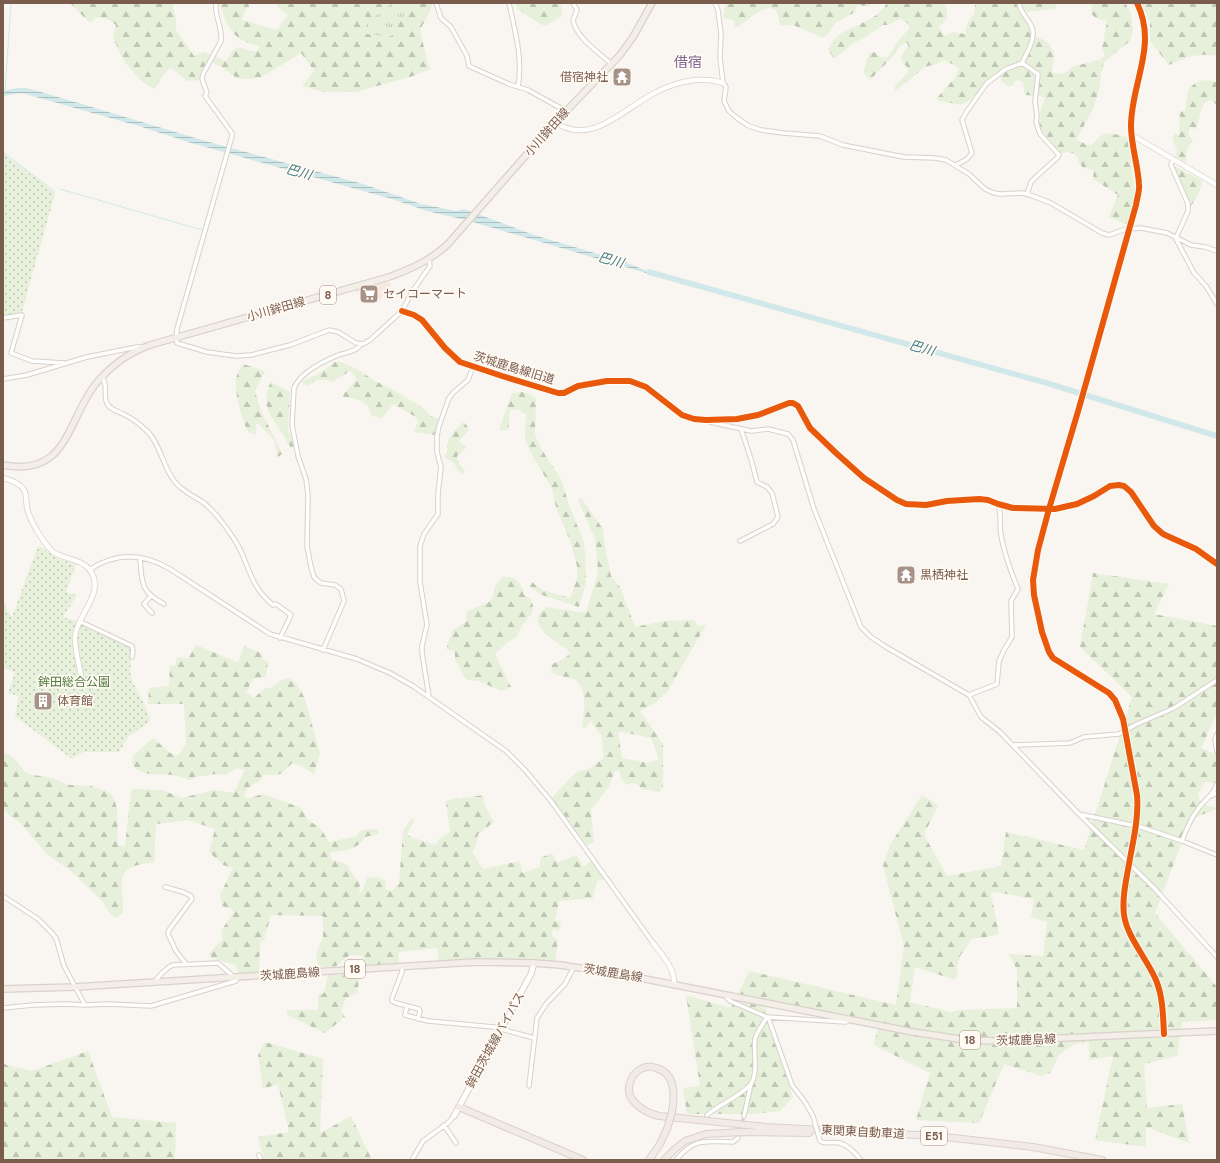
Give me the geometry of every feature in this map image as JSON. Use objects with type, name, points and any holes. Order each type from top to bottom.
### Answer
[{"type":"highway","name":"東関東自動車道","points":[[649,1160],[660,1144],[667,1129],[672,1112],[674,1092],[671,1079],[667,1074],[661,1069],[645,1067],[632,1077],[630,1083],[630,1096],[638,1106],[651,1114],[659,1116],[766,1126],[936,1136],[1027,1146],[1102,1160]]},
{"type":"highway","points":[[459,1107],[583,1160]]},
{"type":"highway","name":"東関東自動車道","points":[[664,1160],[685,1141],[706,1134],[741,1132],[841,1133],[935,1139],[1032,1150],[1088,1160]]},
{"type":"highway","points":[[530,1138],[572,1160]]},
{"type":"main road","name":"小川鉾田線","points":[[3,465],[20,467],[30,466],[43,462],[53,455],[66,440],[91,392],[102,377],[120,360],[144,348],[389,277],[429,260],[448,244],[555,122],[611,64],[628,44],[652,3]]},
{"type":"main road","name":"茨城鹿島線","points":[[3,989],[75,987],[475,962],[534,964],[574,967],[608,972],[936,1036],[966,1040],[998,1041],[1217,1031]]},
{"type":"main road","name":"鉾田茨城線バイパス","points":[[454,1116],[531,974],[534,964]]},
{"type":"street","points":[[216,3],[216,14],[222,36],[221,41],[202,79],[207,93],[205,96],[232,133],[226,160],[187,295],[176,338],[177,343],[207,352],[236,356],[258,354],[290,345],[329,330],[338,332],[353,342],[360,344]]},
{"type":"street","points":[[436,3],[441,18],[451,27],[467,56],[469,66],[509,84],[535,93],[566,111]]},
{"type":"street","points":[[509,3],[519,50],[520,75],[518,87]]},
{"type":"street","points":[[572,3],[577,10],[573,20],[577,30],[587,43],[611,64]]},
{"type":"street","points":[[715,3],[720,20],[720,58],[723,83],[726,87],[724,101],[726,106],[737,118],[749,126],[783,133],[820,136],[843,146],[863,150],[904,157],[935,158],[946,160],[969,174],[985,189],[1001,194],[1027,194],[1051,203],[1102,233],[1109,235],[1130,229],[1145,229],[1167,233],[1191,245],[1217,251]]},
{"type":"street","points":[[956,165],[967,159],[972,153],[962,120],[967,111],[987,83],[1006,69],[1022,63],[1034,35],[1032,26],[1021,11],[1019,3]]},
{"type":"street","points":[[1137,3],[1143,19],[1145,45],[1131,126],[1139,184],[1134,214],[1049,509],[1038,550],[1033,580],[1037,613],[1045,643],[1053,658],[1109,693],[1119,708],[1123,719],[1138,795],[1138,805],[1123,901],[1124,916],[1130,932],[1150,967],[1160,990],[1164,1034]]},
{"type":"street","points":[[1022,63],[1038,74],[1035,102],[1037,116],[1036,122],[1040,134],[1059,155],[1032,182],[1027,194]]},
{"type":"street","points":[[555,122],[572,129],[592,129],[610,121],[649,96],[674,85],[693,80],[707,80],[723,83]]},
{"type":"street","points":[[1132,135],[1217,185]]},
{"type":"street","points":[[1173,159],[1171,165],[1188,204],[1188,211],[1176,238]]},
{"type":"street","points":[[1176,238],[1194,273],[1206,286],[1217,304]]},
{"type":"street","points":[[323,650],[344,601],[341,589],[335,585],[321,583],[314,577],[311,567],[307,546],[308,495],[306,479],[298,456],[292,425],[294,388],[296,383],[304,374],[336,356],[356,350],[360,344],[370,340],[402,311],[412,292],[430,266],[429,260]]},
{"type":"street","name":"茨城鹿島線旧道","points":[[402,311],[420,318],[451,354],[460,362],[561,393],[578,386],[607,381],[630,381],[646,386],[682,415],[694,419],[706,420],[737,419],[758,415],[782,405],[793,403],[798,406],[806,423],[814,433],[864,478],[901,502],[914,506],[946,501],[979,499],[1023,509],[1055,509],[1068,507],[1087,500],[1110,486],[1116,484],[1124,486],[1135,497],[1154,526],[1163,534],[1196,548],[1217,564]]},
{"type":"street","points":[[3,318],[22,315],[10,353],[32,361],[65,363]]},
{"type":"street","points":[[3,379],[27,375],[87,357],[137,347],[144,348]]},
{"type":"street","points":[[429,697],[422,653],[422,646],[427,625],[420,582],[420,546],[424,534],[438,514],[438,493],[441,468],[436,446],[439,426],[449,398],[468,380],[473,367]]},
{"type":"street","points":[[102,377],[106,384],[106,404],[110,408],[124,414],[139,424],[151,435],[156,442],[167,470],[177,484],[210,509],[232,536],[241,552],[251,578],[260,592],[273,605],[276,604],[291,615],[280,638]]},
{"type":"street","points":[[706,420],[751,431],[768,429],[788,434],[793,440],[814,509],[861,627],[871,637],[886,647],[969,695],[981,717],[1000,732],[1078,813],[1155,889],[1217,957]]},
{"type":"street","points":[[740,541],[773,524],[778,517],[772,493],[767,487],[757,482],[741,429]]},
{"type":"street","points":[[3,478],[16,483],[25,492],[27,509],[32,520],[52,552],[56,555],[77,561],[89,570],[94,584],[92,598],[75,635],[81,675]]},
{"type":"street","points":[[969,695],[997,684],[999,661],[1012,637],[1011,602],[1018,589],[1010,571],[1001,535],[1000,509],[998,504]]},
{"type":"street","points":[[89,570],[112,559],[128,556],[151,559],[164,565],[262,630],[280,638],[357,659],[381,668],[429,697],[506,751],[528,772],[555,806],[672,970],[674,984]]},
{"type":"street","points":[[140,558],[143,584],[151,596],[164,604]]},
{"type":"street","points":[[151,596],[144,604],[152,613]]},
{"type":"street","points":[[80,622],[132,646],[132,657]]},
{"type":"street","points":[[1013,745],[1070,743],[1084,737],[1119,734],[1137,724],[1174,708],[1217,680]]},
{"type":"street","points":[[1217,734],[1215,740],[1217,752]]},
{"type":"street","points":[[1182,841],[1198,808],[1211,796],[1217,784]]},
{"type":"street","points":[[1211,796],[1217,794]]},
{"type":"street","points":[[1078,813],[1135,826],[1182,841],[1217,855]]},
{"type":"street","points":[[165,887],[183,892],[191,896],[192,899],[169,930],[168,934],[176,951],[186,964]]},
{"type":"street","points":[[3,896],[38,919],[56,938],[64,966],[85,1006]]},
{"type":"street","points":[[3,1008],[67,1004],[85,1006],[108,1004],[151,1006],[236,981],[235,977],[218,964],[186,964],[169,967],[155,982]]},
{"type":"street","points":[[402,966],[402,972],[392,999],[396,1003],[420,1010],[418,1019]]},
{"type":"street","points":[[529,1086],[537,1018],[546,1004],[565,984],[574,967]]},
{"type":"street","points":[[727,995],[730,1001],[768,1017],[846,1022],[849,1019]]},
{"type":"street","points":[[407,1006],[405,1015],[418,1019],[502,1029],[534,1038]]},
{"type":"street","points":[[744,1116],[756,1060],[755,1038],[768,1017]]},
{"type":"street","points":[[768,1017],[792,1085],[805,1102],[813,1116],[820,1141],[840,1142],[861,1160]]},
{"type":"street","points":[[707,1115],[722,1103],[739,1094],[751,1084]]},
{"type":"street","points":[[412,1160],[423,1141],[448,1123],[454,1116]]},
{"type":"street","points":[[444,1125],[456,1143]]},
{"type":"street","points":[[676,1160],[684,1151],[699,1142],[733,1142],[738,1138]]},
{"type":"street","points":[[259,1155],[261,1160]]},
{"type":"shaded area","points":[[384,281],[392,284],[380,300],[353,290]]},
{"type":"green space","points":[[70,3],[172,3],[176,19],[176,30],[194,56],[205,52],[226,61],[233,50],[238,47],[256,52],[260,46],[246,42],[239,38],[231,30],[219,5],[220,3],[248,3],[249,7],[245,10],[242,20],[277,30],[288,15],[277,6],[277,3],[391,3],[377,14],[359,33],[389,37],[393,35],[391,30],[411,9],[408,3],[433,3],[420,30],[427,60],[431,69],[413,76],[356,92],[324,92],[302,86],[314,71],[301,53],[260,78],[238,79],[225,69],[212,62],[206,66],[198,80],[187,81],[171,67],[164,74],[154,89],[142,82],[124,61],[113,38],[116,25],[108,19],[97,17],[90,23]]},
{"type":"green space","points":[[391,3],[408,3],[411,9],[391,30],[394,35],[389,37],[358,33],[377,14]]},
{"type":"green space","points":[[516,3],[561,3],[562,16],[547,25],[542,25],[517,9]]},
{"type":"green space","points":[[728,3],[873,3],[868,6],[857,5],[855,12],[835,23],[827,35],[823,38],[793,25],[780,25],[777,12],[768,8],[752,16],[738,27],[735,27],[734,20],[723,18],[724,8]]},
{"type":"green space","points":[[887,3],[944,3],[947,9],[947,19],[939,27],[944,36],[953,32],[965,34],[967,24],[974,14],[975,5],[979,3],[1057,3],[1055,9],[1023,12],[1034,30],[1035,36],[1045,41],[1052,48],[1054,56],[1052,72],[1059,74],[1065,73],[1072,67],[1102,59],[1105,54],[1102,49],[1107,21],[1096,18],[1091,14],[1092,3],[1125,3],[1131,13],[1133,30],[1130,41],[1104,62],[1100,86],[1093,109],[1076,140],[1091,146],[1100,137],[1107,134],[1116,134],[1127,137],[1135,189],[1134,205],[1129,223],[1125,224],[1109,217],[1118,195],[1093,179],[1094,170],[1083,168],[1076,155],[1071,153],[1060,153],[1041,129],[1041,109],[1045,97],[1026,95],[1023,82],[1019,80],[1015,81],[1013,85],[1009,87],[1002,82],[1001,78],[996,72],[971,99],[962,105],[940,101],[936,99],[955,78],[959,69],[944,60],[937,64],[924,67],[895,91],[895,86],[908,72],[908,68],[902,62],[901,57],[909,46],[906,42],[899,47],[892,57],[870,80],[864,73],[864,69],[870,53],[875,52],[880,57],[888,57],[898,41],[910,28],[909,24],[900,19],[888,25],[883,25],[864,38],[855,42],[834,59],[828,49],[836,37],[846,30],[878,14]]},
{"type":"green space","points":[[1141,3],[1217,3],[1217,56],[1192,56],[1169,65],[1150,41],[1150,21]]},
{"type":"green space","points":[[1204,80],[1217,83],[1217,106],[1210,100],[1206,102],[1201,109],[1195,130],[1190,127],[1188,134],[1193,141],[1187,148],[1186,163],[1175,156],[1177,150],[1172,138],[1175,134],[1179,135],[1180,111],[1185,112],[1188,90],[1194,84]]},
{"type":"green space","points":[[3,153],[55,193],[21,315],[3,317]]},
{"type":"green space","points":[[1174,166],[1203,181],[1196,198],[1189,208],[1189,200],[1174,170]]},
{"type":"green space","points":[[335,362],[342,362],[359,370],[373,380],[390,388],[423,408],[431,416],[440,420],[434,435],[414,432],[418,422],[416,417],[393,404],[381,419],[371,415],[368,406],[359,400],[342,396],[357,379],[350,371],[332,382],[319,380],[307,386],[301,382],[318,374]]},
{"type":"green space","points":[[243,364],[265,371],[255,391],[263,415],[282,454],[278,457],[274,440],[259,424],[256,424],[256,434],[249,433],[244,422],[236,387],[238,372]]},
{"type":"green space","points":[[271,382],[290,392],[288,429],[294,445],[291,448],[268,411],[266,396]]},
{"type":"green space","points":[[523,392],[536,398],[535,435],[542,450],[561,479],[569,505],[583,540],[585,551],[586,582],[579,607],[542,595],[530,587],[532,582],[542,590],[570,598],[577,579],[577,566],[571,543],[556,507],[552,488],[533,457],[525,440],[526,414],[519,410],[511,409],[509,414],[509,430],[499,430],[512,393]]},
{"type":"green space","points":[[464,422],[468,427],[468,431],[459,441],[466,448],[457,456],[460,465],[465,471],[462,475],[453,462],[444,457],[447,452],[448,442],[451,436]]},
{"type":"green space","points":[[581,498],[603,529],[611,576],[620,587],[635,627],[665,621],[694,620],[698,626],[706,625],[667,692],[656,702],[640,711],[663,744],[663,786],[659,792],[641,789],[635,784],[626,785],[621,778],[619,771],[615,771],[608,788],[591,810],[594,842],[585,846],[551,799],[576,772],[591,767],[604,757],[601,735],[591,721],[585,728],[582,727],[584,715],[584,696],[580,685],[576,680],[551,673],[552,664],[562,660],[570,654],[566,648],[546,634],[538,624],[540,613],[546,607],[586,613],[598,572],[595,539],[578,500]],"holes":[[[618,731],[651,738],[659,759],[649,763],[622,758]]]},
{"type":"green space","name":"鉾田総合公園","points":[[38,546],[64,561],[76,564],[66,592],[77,595],[63,617],[81,622],[132,646],[130,673],[149,715],[150,721],[128,737],[119,752],[83,752],[72,759],[15,716],[19,696],[8,693],[15,672],[3,668],[3,597],[7,610],[12,617]]},
{"type":"green space","points":[[1093,573],[1169,584],[1154,614],[1217,626],[1217,714],[1201,748],[1217,755],[1217,783],[1205,782],[1198,794],[1200,800],[1208,806],[1217,809],[1191,819],[1155,913],[1217,987],[1217,1020],[1182,1022],[1177,1056],[1144,1064],[1147,1108],[1182,1104],[1189,1143],[1146,1127],[1146,1147],[1095,1140],[1113,1056],[1089,1060],[1089,1042],[1076,1043],[1059,1055],[1050,1073],[1041,1076],[1004,1064],[979,1123],[916,1120],[930,1073],[874,1045],[879,1021],[763,1001],[793,1097],[780,1111],[753,1114],[687,1114],[683,1088],[700,1086],[686,995],[731,1008],[749,971],[896,1005],[904,946],[883,866],[890,845],[922,795],[938,805],[924,835],[947,876],[1001,866],[1006,832],[1084,850],[1132,697],[1080,647]],"holes":[[[996,892],[1034,899],[1031,917],[1047,922],[1043,956],[1009,954],[1017,970],[1017,1008],[958,1010],[951,1012],[910,1002],[915,967],[955,980],[958,974],[957,966],[960,956],[971,940],[974,938],[982,938],[999,934],[991,894]]]},
{"type":"green space","points":[[502,577],[511,577],[517,581],[522,587],[524,595],[531,599],[533,606],[532,613],[523,624],[517,637],[508,642],[495,654],[511,687],[501,691],[479,681],[468,680],[465,678],[455,660],[455,651],[446,649],[453,630],[467,621],[466,614],[468,611],[489,602],[494,596],[495,586]]},
{"type":"green space","points":[[196,645],[238,662],[244,646],[261,653],[263,660],[268,661],[266,677],[253,679],[246,692],[254,698],[264,689],[272,687],[279,681],[289,678],[297,684],[305,699],[320,753],[314,774],[301,766],[292,763],[282,773],[277,775],[263,775],[259,782],[248,788],[244,796],[249,798],[263,794],[299,807],[302,809],[307,819],[321,829],[329,842],[357,836],[361,830],[378,829],[379,834],[365,837],[359,845],[355,847],[330,853],[331,859],[346,864],[360,884],[359,893],[362,892],[367,878],[377,877],[386,881],[385,889],[392,891],[399,883],[403,831],[411,819],[415,820],[407,834],[411,837],[435,845],[439,839],[450,832],[446,801],[458,797],[459,799],[483,795],[485,806],[494,822],[478,834],[475,848],[472,852],[483,869],[520,861],[522,873],[540,867],[540,858],[552,853],[557,863],[576,855],[584,867],[592,860],[605,879],[597,881],[593,898],[559,901],[555,921],[561,922],[559,931],[553,929],[552,935],[558,940],[555,961],[439,961],[437,948],[398,952],[399,964],[365,966],[362,956],[350,955],[336,966],[318,968],[316,954],[323,937],[323,916],[271,915],[264,940],[260,942],[259,973],[239,974],[235,965],[212,958],[209,954],[223,939],[221,931],[234,912],[230,908],[222,906],[220,895],[233,868],[223,865],[209,852],[215,829],[188,820],[156,824],[154,862],[131,868],[125,872],[122,877],[123,913],[115,918],[110,914],[103,902],[70,870],[47,854],[21,824],[3,810],[3,752],[8,754],[16,761],[25,772],[33,775],[48,777],[70,785],[91,786],[110,793],[114,798],[117,809],[118,845],[125,846],[131,791],[134,789],[163,790],[181,798],[214,790],[234,793],[245,770],[237,768],[225,775],[215,774],[196,777],[190,780],[179,776],[149,774],[139,770],[132,762],[133,756],[153,738],[170,753],[176,756],[186,744],[184,704],[148,704],[149,688],[169,686],[170,666],[175,666],[177,657],[188,659]]},
{"type":"green space","points":[[359,974],[358,993],[346,998],[341,1011],[345,1017],[325,1033],[287,1015],[287,1010],[318,1010],[318,995],[324,993],[328,975]]},
{"type":"green space","points":[[265,1042],[323,1059],[320,1133],[351,1116],[372,1160],[264,1160],[258,1137],[289,1132],[278,1084],[263,1089],[258,1055]]},
{"type":"green space","points":[[88,1051],[112,1117],[176,1123],[175,1160],[3,1160],[3,1062],[6,1065],[32,1071]]},
{"type":"water","points":[[26,88],[38,91],[202,140],[363,184],[421,204],[456,211],[464,209],[534,235],[625,262],[662,277],[466,220],[427,211],[392,199],[188,142],[142,127],[22,93],[3,96],[3,91]]},
{"type":"waterway","points":[[5,92],[11,3]]},
{"type":"waterway","points":[[3,152],[54,191]]},
{"type":"waterway","points":[[60,189],[202,230]]},
{"type":"waterway","name":"巴川","points":[[649,272],[1050,384],[1217,436]]},
{"type":"tunnel","points":[[738,1138],[744,1116]]},
{"type":"cycle path","points":[[1137,3],[1143,19],[1145,34],[1142,64],[1132,110],[1131,126],[1139,191],[1079,408],[1049,509],[1038,550],[1033,580],[1034,595],[1042,632],[1049,652],[1053,658],[1109,693],[1115,700],[1123,719],[1137,795],[1137,812],[1125,890],[1124,915],[1133,940],[1156,980],[1160,993],[1164,1034]]},
{"type":"cycle path","points":[[402,311],[414,315],[422,320],[445,348],[460,362],[558,393],[564,393],[578,386],[607,381],[630,381],[646,387],[682,415],[694,419],[706,420],[737,419],[758,415],[789,403],[793,403],[798,406],[810,428],[836,453],[864,478],[897,500],[906,504],[926,505],[947,501],[979,499],[988,500],[1013,508],[1055,509],[1077,504],[1110,486],[1124,486],[1131,492],[1154,526],[1163,534],[1196,549],[1217,564]]},
{"type":"place","name":"借宿神社","points":[[622,77]]},
{"type":"place","name":"セイコーマート","points":[[369,294]]},
{"type":"place","name":"黒栖神社","points":[[906,575]]},
{"type":"place","name":"体育館","points":[[43,701]]},
{"type":"district","name":"借宿","points":[[688,62]]}]
